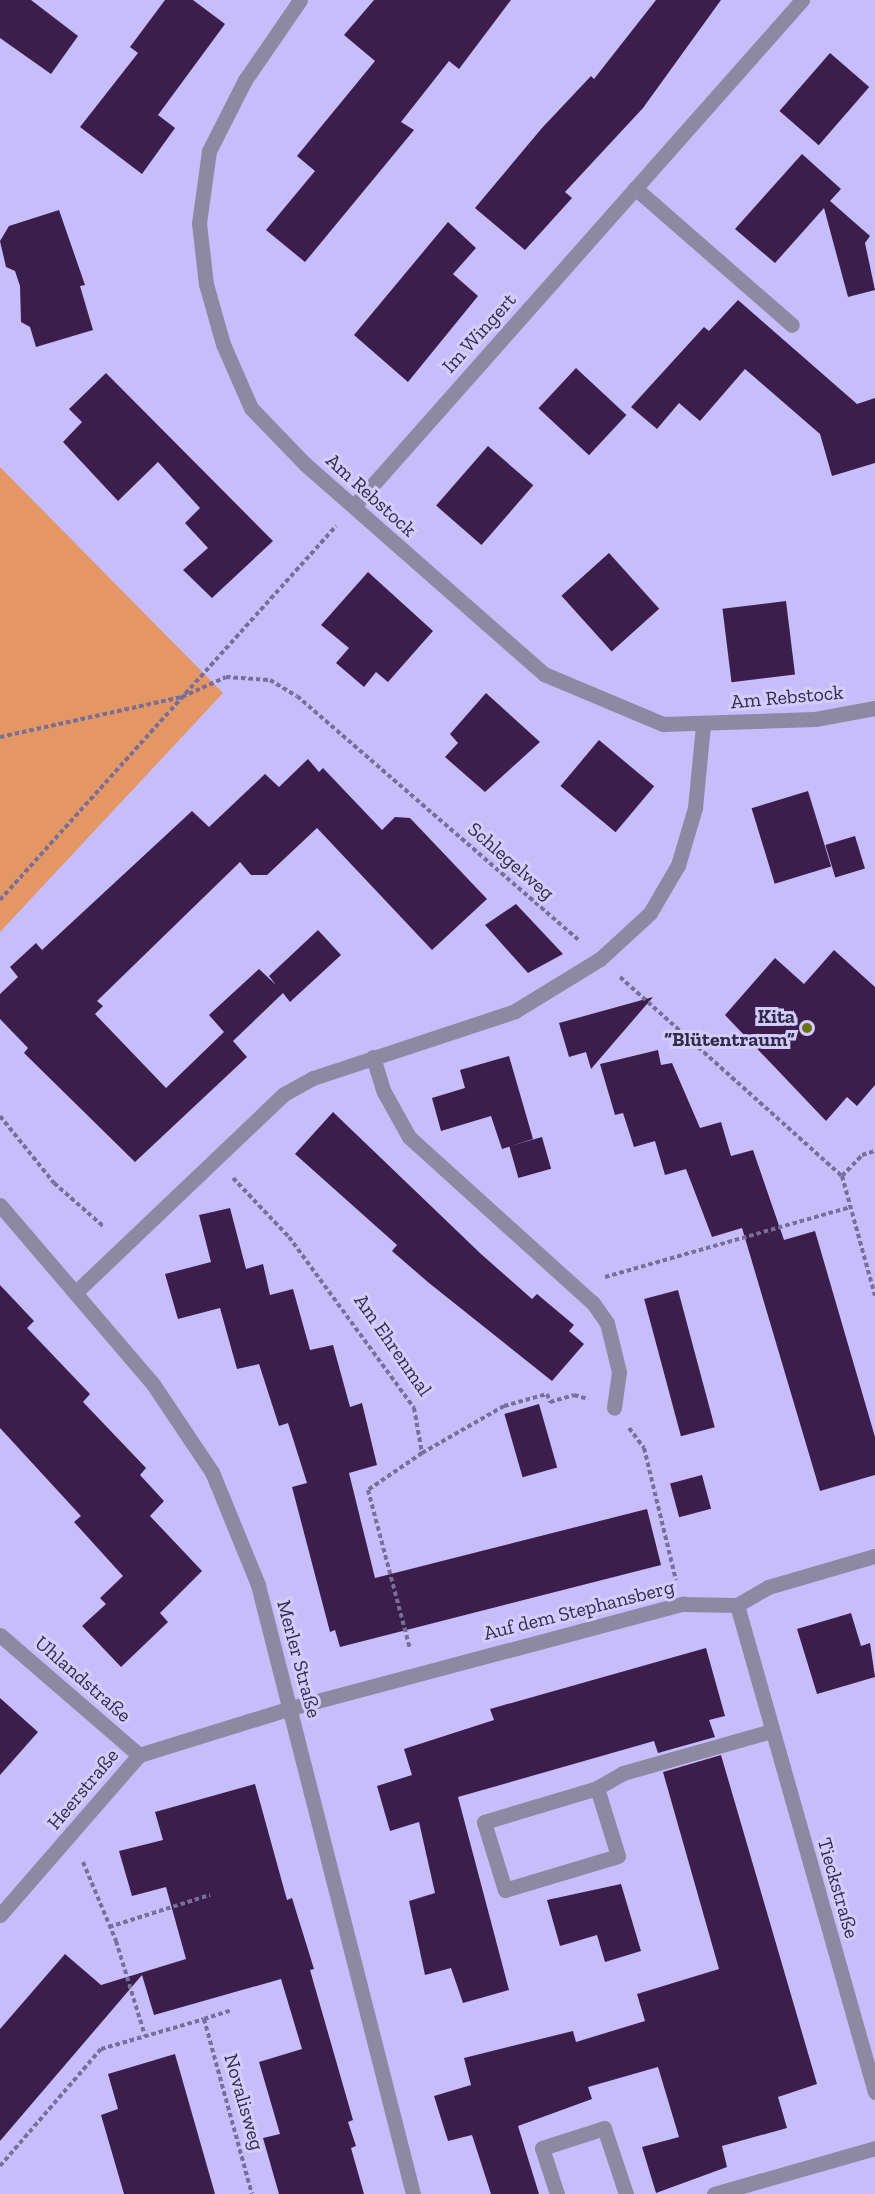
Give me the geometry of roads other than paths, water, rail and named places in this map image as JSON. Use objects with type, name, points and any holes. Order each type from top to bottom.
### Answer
[{"type":"street","name":"Am Rebstock","points":[[300,0],[245,80],[208,151],[200,233],[206,284],[223,344],[251,408],[354,506],[544,675],[663,724],[703,725],[815,719],[875,708]]},
{"type":"street","name":"Im Wingert","points":[[354,506],[802,0]]},
{"type":"street","points":[[636,188],[792,325]]},
{"type":"street","points":[[77,1291],[123,1244],[284,1094],[373,1057],[515,1011],[600,959],[650,913],[678,865],[695,808],[703,725]]},
{"type":"street","points":[[373,1057],[384,1092],[409,1137],[575,1286],[607,1323],[620,1372],[614,1408]]},
{"type":"street","name":"Merler Straße","points":[[0,1205],[77,1291],[153,1384],[212,1472],[258,1585],[413,2194]]},
{"type":"street","points":[[737,1605],[768,1587],[875,1556]]},
{"type":"street","name":"Auf dem Stephansberg","points":[[291,1708],[683,1604],[737,1605]]},
{"type":"street","name":"Tieckstraße","points":[[737,1605],[875,2092]]},
{"type":"street","name":"Uhlandstraße","points":[[0,1635],[139,1755]]},
{"type":"street","name":"Heerstraße","points":[[0,1916],[139,1755],[291,1708]]},
{"type":"street","points":[[597,1788],[618,1856],[505,1890],[484,1822],[597,1788],[623,1773],[771,1731]]},
{"type":"street","points":[[558,2194],[542,2148],[604,2128],[626,2194]]},
{"type":"street","points":[[714,2194],[875,2148]]},
{"type":"place","name":"Kita “Blütentraum”","points":[[807,1028]]}]
